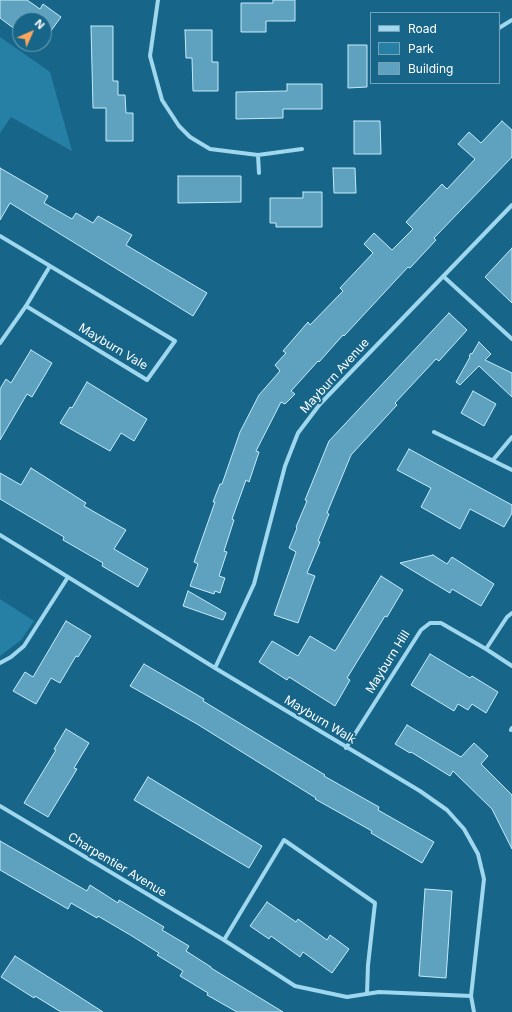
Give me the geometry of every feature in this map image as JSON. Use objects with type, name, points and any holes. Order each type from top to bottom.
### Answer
[{"type":"street","points":[[158,0],[150,56],[162,100],[179,126],[190,137],[210,148],[258,155],[302,149]]},
{"type":"street","points":[[500,27],[512,20]]},
{"type":"street","points":[[258,155],[259,173]]},
{"type":"street","name":"Mayburn Avenue","points":[[215,668],[254,584],[285,466],[298,433],[320,404],[512,204]]},
{"type":"street","name":"Mayburn Vale","points":[[0,236],[175,341],[147,380],[26,306]]},
{"type":"street","points":[[0,343],[26,306],[50,266]]},
{"type":"street","points":[[443,276],[512,339]]},
{"type":"street","points":[[434,432],[512,470]]},
{"type":"street","points":[[493,460],[512,437]]},
{"type":"street","name":"Mayburn Walk","points":[[0,535],[346,748],[420,791],[447,810],[464,829],[478,854],[484,879],[471,996],[474,1012]]},
{"type":"street","points":[[0,663],[11,657],[24,646],[68,577]]},
{"type":"street","points":[[486,649],[507,617],[512,613]]},
{"type":"street","name":"Mayburn Hill","points":[[346,748],[421,630],[430,623],[441,623],[512,666]]},
{"type":"street","name":"Charpentier Avenue","points":[[0,806],[224,940],[295,986],[347,997],[379,992],[471,996]]},
{"type":"street","points":[[224,940],[284,840],[375,903],[368,965],[367,994]]},
{"type":"green space","points":[[0,37],[12,45],[12,52],[21,52],[50,72],[72,151],[11,117],[0,133]]},
{"type":"green space","points":[[0,599],[34,621],[21,640],[0,656]]},
{"type":"building","points":[[0,0],[27,0],[40,9],[43,4],[61,17],[52,29],[52,12],[12,12],[12,27],[0,18]]},
{"type":"building","points":[[273,0],[295,0],[295,21],[266,21],[266,32],[241,32],[241,3],[273,3]]},
{"type":"building","points":[[91,26],[113,26],[113,81],[118,81],[118,95],[125,95],[126,113],[133,113],[133,141],[106,141],[106,108],[93,108]]},
{"type":"building","points":[[185,30],[212,30],[212,62],[218,62],[218,91],[193,91],[192,58],[186,58]]},
{"type":"building","points":[[348,45],[367,45],[367,87],[348,88]]},
{"type":"building","points":[[287,84],[322,84],[322,109],[283,109],[283,118],[236,119],[236,92],[287,91]]},
{"type":"building","points":[[354,121],[380,121],[381,154],[354,154]]},
{"type":"building","points":[[502,121],[512,130],[512,157],[434,238],[436,240],[410,268],[408,267],[344,336],[343,335],[319,362],[318,361],[291,391],[295,394],[285,404],[281,402],[256,451],[259,452],[249,482],[246,480],[232,519],[234,520],[224,551],[227,552],[219,576],[225,578],[220,593],[215,591],[214,594],[190,586],[198,564],[194,562],[215,502],[213,502],[220,484],[222,484],[240,432],[259,395],[280,371],[275,365],[286,353],[283,351],[308,322],[310,325],[343,291],[340,288],[373,253],[364,244],[374,233],[392,250],[413,229],[406,222],[442,184],[447,189],[475,159],[458,144],[469,132],[481,143]]},
{"type":"building","points":[[0,168],[48,196],[44,203],[72,219],[76,213],[93,223],[98,216],[132,235],[126,245],[207,293],[193,316],[10,203],[0,220]]},
{"type":"building","points":[[333,168],[355,168],[356,193],[334,193]]},
{"type":"building","points":[[178,176],[241,176],[241,202],[178,203]]},
{"type":"building","points":[[303,192],[322,192],[322,227],[276,227],[276,223],[270,223],[270,198],[303,198]]},
{"type":"building","points":[[512,248],[512,303],[485,277]]},
{"type":"building","points":[[449,313],[467,330],[439,361],[436,359],[395,403],[397,405],[351,455],[327,513],[329,514],[318,541],[320,542],[307,573],[315,576],[298,623],[274,615],[296,552],[289,548],[307,501],[305,500],[329,441]]},
{"type":"building","points":[[479,342],[491,354],[485,360],[512,373],[512,397],[479,366],[460,385],[456,382],[470,357],[469,356],[471,353],[472,354]]},
{"type":"building","points":[[31,350],[52,363],[32,397],[27,394],[0,440],[0,389],[6,379],[11,383]]},
{"type":"building","points":[[87,382],[147,419],[134,441],[121,433],[110,451],[60,423],[70,407],[72,408]]},
{"type":"building","points":[[473,391],[496,404],[484,426],[461,413]]},
{"type":"building","points":[[409,449],[512,505],[512,513],[504,527],[470,509],[460,529],[421,507],[431,488],[397,470]]},
{"type":"building","points":[[31,468],[86,503],[84,506],[126,530],[114,549],[148,569],[138,587],[102,566],[103,563],[63,540],[64,537],[0,499],[0,473],[21,485]]},
{"type":"building","points":[[433,555],[447,564],[452,557],[494,584],[481,606],[452,589],[450,593],[400,563]]},
{"type":"building","points":[[381,576],[403,590],[387,617],[385,616],[347,678],[350,680],[335,706],[289,677],[287,680],[259,662],[272,641],[298,656],[310,636],[335,651]]},
{"type":"building","points":[[188,591],[226,613],[223,620],[183,606]]},
{"type":"building","points":[[66,621],[91,636],[78,657],[76,656],[60,683],[51,678],[36,704],[13,691],[25,672],[33,677]]},
{"type":"building","points":[[430,654],[470,678],[472,676],[498,692],[486,713],[472,704],[468,710],[458,704],[454,711],[411,685]]},
{"type":"building","points":[[144,664],[204,699],[203,701],[325,775],[324,776],[379,807],[378,810],[434,842],[422,863],[371,833],[372,831],[315,799],[316,798],[197,724],[130,686]]},
{"type":"building","points":[[407,725],[461,757],[474,743],[488,756],[481,764],[512,795],[512,849],[492,809],[453,771],[450,776],[395,744]]},
{"type":"building","points":[[66,729],[89,743],[74,768],[77,769],[48,817],[24,803],[56,750],[54,749]]},
{"type":"building","points":[[148,777],[262,846],[249,868],[134,800]]},
{"type":"building","points":[[0,841],[87,891],[90,885],[118,903],[119,900],[164,927],[162,930],[189,946],[186,951],[283,1012],[237,1012],[207,995],[208,993],[180,976],[183,971],[157,955],[159,953],[132,936],[98,916],[97,918],[71,903],[68,909],[0,870]]},
{"type":"building","points":[[425,889],[452,891],[446,978],[419,976]]},
{"type":"building","points":[[267,902],[296,922],[298,919],[327,940],[330,935],[349,949],[332,973],[303,952],[300,957],[271,936],[269,939],[250,926]]},
{"type":"building","points":[[15,956],[103,1012],[61,1012],[35,996],[34,998],[1,977]]}]
